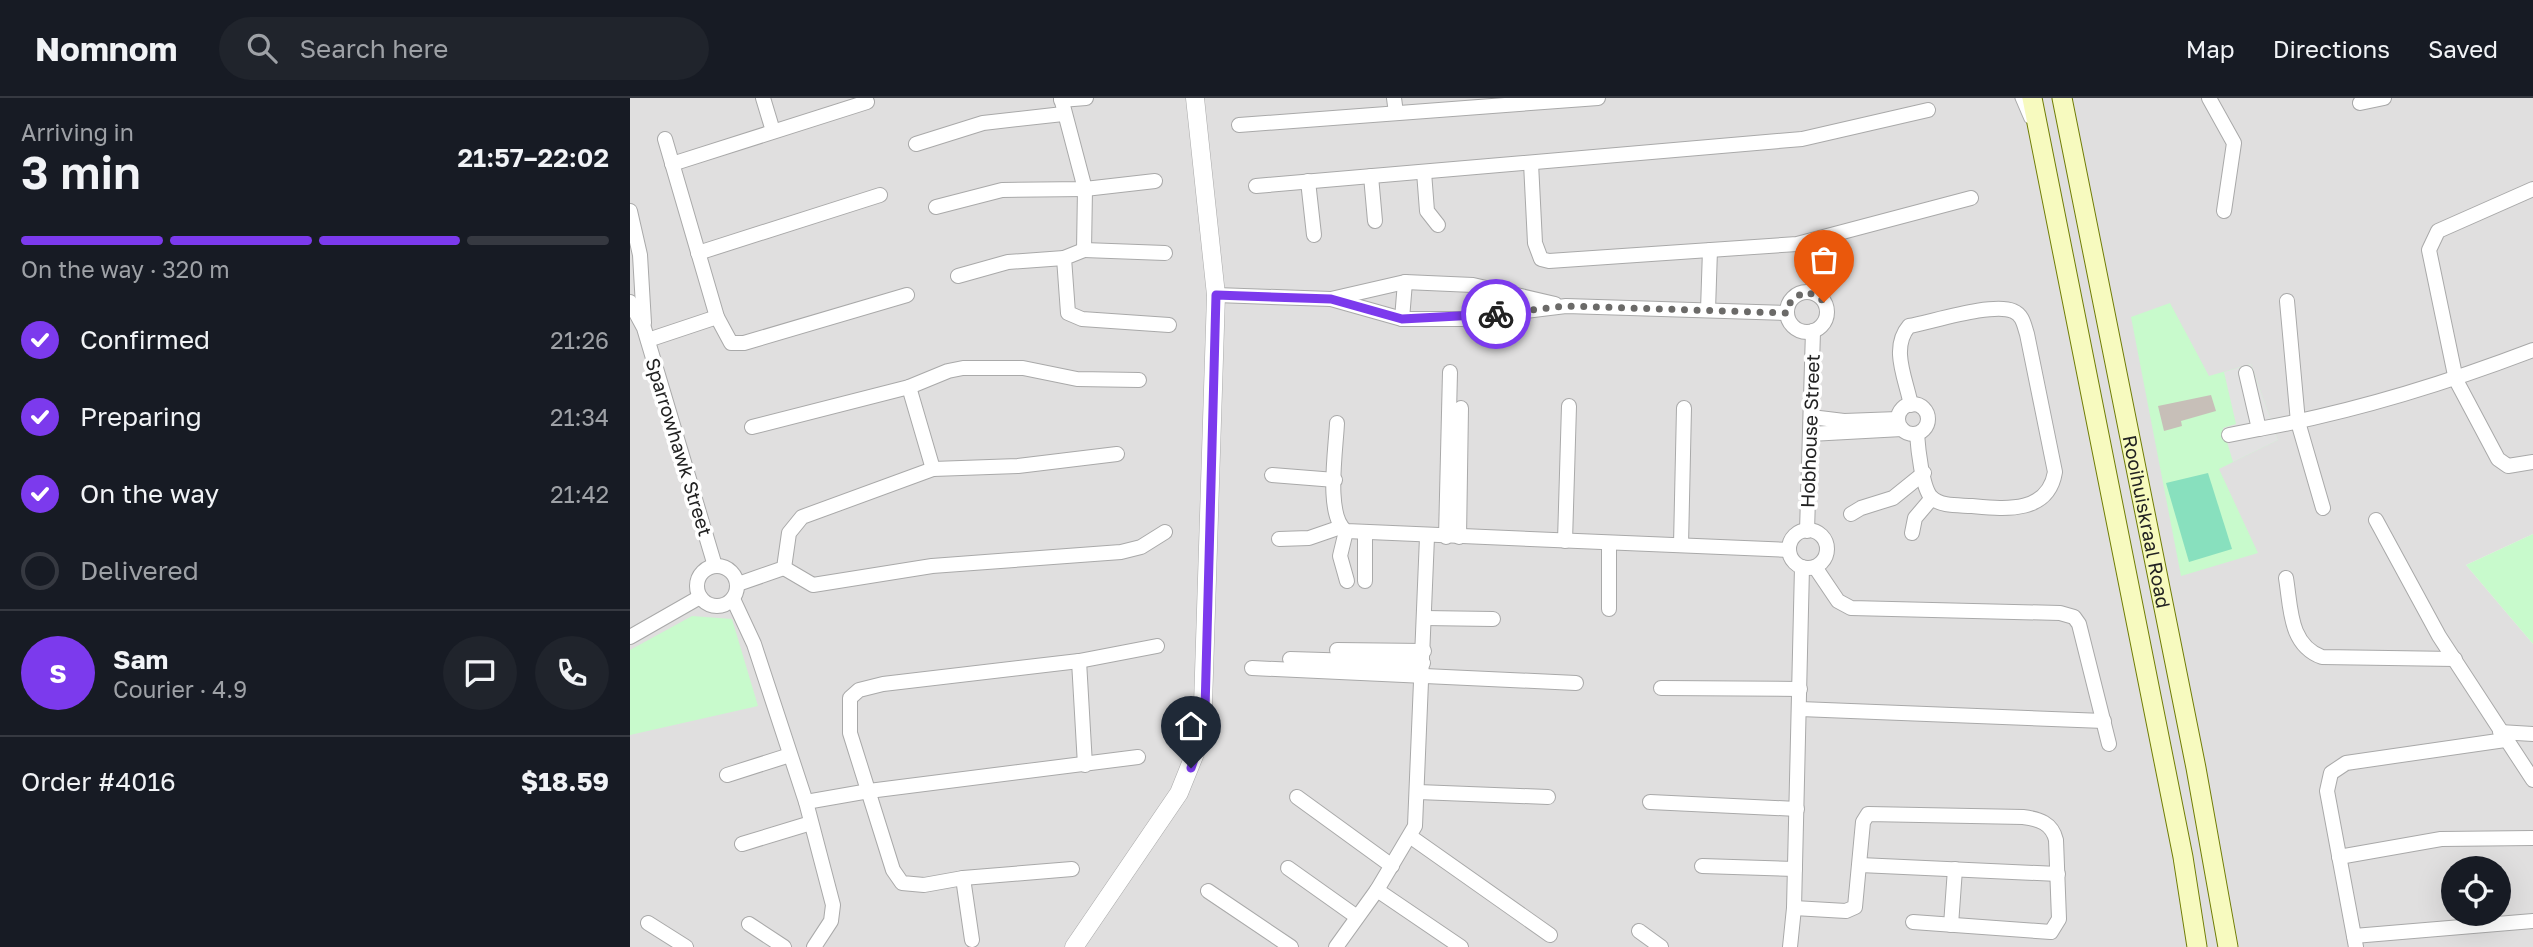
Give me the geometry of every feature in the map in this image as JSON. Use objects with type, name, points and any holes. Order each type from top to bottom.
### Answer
[{"type":"main road","name":"Rooihuiskraal Road","points":[[2032,98],[2183,857],[2197,947]]},
{"type":"main road","name":"Rooihuiskraal Road","points":[[2062,98],[2191,741],[2228,947]]},
{"type":"street","points":[[763,98],[773,131]]},
{"type":"street","points":[[916,144],[983,123],[1086,98]]},
{"type":"street","points":[[1074,947],[1179,793],[1202,736],[1216,295],[1195,98]]},
{"type":"street","points":[[1394,98],[1396,113]]},
{"type":"street","points":[[1239,125],[1598,98]]},
{"type":"street","points":[[2209,98],[2234,143],[2224,211]]},
{"type":"street","points":[[2360,103],[2384,98]]},
{"type":"street","points":[[672,164],[867,102]]},
{"type":"street","points":[[1061,104],[1085,189],[1084,250]]},
{"type":"street","points":[[1256,186],[1802,139],[1928,110]]},
{"type":"street","points":[[665,139],[716,317],[729,341],[739,344],[907,295]]},
{"type":"street","points":[[1531,163],[1535,243],[1541,259],[1549,261],[1813,242],[1888,218],[1971,198]]},
{"type":"street","points":[[1424,172],[1427,211],[1438,225]]},
{"type":"street","points":[[1371,176],[1375,221]]},
{"type":"street","points":[[936,208],[1002,190],[1085,189],[1155,181]]},
{"type":"street","points":[[1308,181],[1314,235]]},
{"type":"street","points":[[2533,189],[2438,231],[2431,240],[2429,262],[2456,380],[2498,459],[2508,466],[2533,462]]},
{"type":"street","points":[[698,253],[880,195]]},
{"type":"street","name":"Sparrowhawk Street","points":[[630,211],[640,255],[646,334]]},
{"type":"street","points":[[958,276],[1008,262],[1064,258],[1084,250],[1165,253]]},
{"type":"street","points":[[1708,310],[1710,250]]},
{"type":"street","points":[[1064,258],[1066,304],[1071,315],[1169,325]]},
{"type":"street","points":[[1331,299],[1405,282],[1473,285],[1566,306]]},
{"type":"street","points":[[1402,319],[1405,282]]},
{"type":"street","name":"Hobhouse Street","points":[[1798,294],[1818,296],[1824,302],[1826,315],[1820,327],[1813,331],[1798,329],[1787,313],[1791,300],[1798,294]]},
{"type":"street","points":[[1216,295],[1331,299],[1402,319],[1461,318],[1566,306],[1787,313]]},
{"type":"street","points":[[2287,301],[2298,422],[2323,508]]},
{"type":"street","name":"Sparrowhawk Street","points":[[630,302],[646,334],[715,566]]},
{"type":"street","points":[[1811,417],[1900,424],[1917,434],[1927,492],[1932,498],[1945,504],[2011,510],[2043,498],[2053,484],[2055,472],[2022,318],[2014,311],[1998,309],[1909,326],[1902,334],[1899,352],[1911,405]]},
{"type":"street","points":[[646,334],[716,317]]},
{"type":"street","name":"Hobhouse Street","points":[[1807,531],[1813,331]]},
{"type":"street","points":[[2229,435],[2298,422],[2456,380],[2533,350]]},
{"type":"street","points":[[752,427],[909,387],[948,371],[963,368],[1023,368],[1070,379],[1139,380]]},
{"type":"street","points":[[1450,373],[1452,537]]},
{"type":"street","points":[[2246,373],[2259,429]]},
{"type":"street","points":[[909,387],[933,469]]},
{"type":"street","points":[[1900,424],[1903,408],[1911,405],[1922,407],[1928,416],[1926,428],[1917,434]]},
{"type":"street","points":[[1565,541],[1569,407]]},
{"type":"street","points":[[1452,537],[1461,408]]},
{"type":"street","points":[[1681,545],[1684,408]]},
{"type":"street","points":[[1337,424],[1334,508],[1343,529],[1340,548],[1347,581]]},
{"type":"street","points":[[1810,434],[1900,424]]},
{"type":"street","points":[[784,568],[789,533],[802,517],[933,469],[1018,466],[1118,454]]},
{"type":"street","points":[[1851,514],[1893,498],[1924,473]]},
{"type":"street","points":[[1272,475],[1335,480]]},
{"type":"street","points":[[1912,533],[1915,518],[1932,498]]},
{"type":"street","points":[[2376,520],[2396,562],[2502,736],[2533,780]]},
{"type":"street","points":[[1279,539],[1309,538],[1343,529],[1366,534],[1427,537],[1789,550],[1793,561],[1808,567],[1838,601],[1851,608],[2060,612],[2074,617],[2079,624],[2109,744]]},
{"type":"street","name":"Hobhouse Street","points":[[1789,550],[1792,538],[1807,531],[1820,535],[1826,546],[1825,558],[1808,567],[1800,689],[1794,908],[1790,947]]},
{"type":"street","points":[[784,568],[807,584],[827,584],[932,566],[1121,552],[1141,547],[1166,533]]},
{"type":"street","points":[[1365,581],[1366,534]]},
{"type":"street","points":[[1336,947],[1377,890],[1411,837],[1415,826],[1419,792],[1427,537]]},
{"type":"street","points":[[1609,543],[1609,609]]},
{"type":"street","points":[[733,599],[716,606],[700,597],[697,590],[699,577],[715,566],[727,568],[738,583]]},
{"type":"street","points":[[738,583],[784,568]]},
{"type":"street","points":[[2286,578],[2295,631],[2299,643],[2309,652],[2322,657],[2455,659]]},
{"type":"street","points":[[738,583],[733,599],[749,628],[806,802],[834,915],[814,947]]},
{"type":"street","points":[[630,637],[700,597]]},
{"type":"street","points":[[1424,618],[1493,619]]},
{"type":"street","points":[[1072,869],[963,878],[918,886],[898,879],[850,733],[850,698],[859,690],[883,684],[1079,661],[1157,646]]},
{"type":"street","points":[[1337,650],[1576,683]]},
{"type":"street","points":[[1290,659],[1423,663]]},
{"type":"street","points":[[1079,661],[1085,765]]},
{"type":"street","points":[[1252,668],[1423,663]]},
{"type":"street","points":[[1661,688],[1800,689]]},
{"type":"street","points":[[1800,709],[2104,721]]},
{"type":"street","points":[[2533,734],[2502,736],[2337,766],[2331,773],[2327,791],[2355,942],[2533,921]]},
{"type":"street","points":[[727,775],[790,755]]},
{"type":"street","points":[[806,802],[869,791],[1139,758]]},
{"type":"street","points":[[1419,792],[1548,797]]},
{"type":"street","points":[[1297,797],[1392,866]]},
{"type":"street","points":[[1650,802],[1797,809]]},
{"type":"street","points":[[1794,908],[1851,909],[1857,903],[1863,822],[1868,814],[2024,817],[2040,820],[2052,828],[2056,840],[2059,919],[2051,932],[1913,922]]},
{"type":"street","points":[[743,844],[811,823]]},
{"type":"street","points":[[1411,837],[1550,935]]},
{"type":"street","points":[[2339,857],[2432,839],[2533,838]]},
{"type":"street","points":[[1860,865],[2058,874]]},
{"type":"street","points":[[1702,866],[1795,869]]},
{"type":"street","points":[[1288,868],[1357,916]]},
{"type":"street","points":[[1951,925],[1955,869]]},
{"type":"street","points":[[963,878],[972,940]]},
{"type":"street","points":[[1377,890],[1461,947]]},
{"type":"street","points":[[1208,891],[1291,947]]},
{"type":"street","points":[[648,923],[686,947]]},
{"type":"street","points":[[749,924],[784,947]]},
{"type":"street","points":[[1639,931],[1661,947]]},
{"type":"lane","points":[[2019,98],[2042,149]]},
{"type":"shaded area","points":[[630,98],[2533,98],[2533,534],[2466,565],[2533,644],[2533,947],[630,947]]},
{"type":"shaded area","points":[[2251,364],[2278,440],[2233,462],[2223,428],[2236,424],[2224,372]]},
{"type":"green space","points":[[2170,303],[2209,376],[2251,364],[2278,440],[2219,469],[2258,553],[2181,576],[2131,317]]},
{"type":"green space","points":[[2208,473],[2232,549],[2189,562],[2166,483]]},
{"type":"green space","points":[[2533,534],[2533,644],[2466,565]]},
{"type":"green space","points":[[692,616],[732,619],[758,706],[630,735],[630,650]]},
{"type":"building","points":[[2211,395],[2216,411],[2181,421],[2182,426],[2164,431],[2158,406]]},
{"type":"way so far","points":[[1496,314],[1566,306],[1787,313],[1791,300],[1805,292],[1818,296],[1824,302]]},
{"type":"route","points":[[1191,768],[1202,736],[1205,710],[1216,295],[1331,299],[1402,319],[1433,320],[1496,314]]}]
